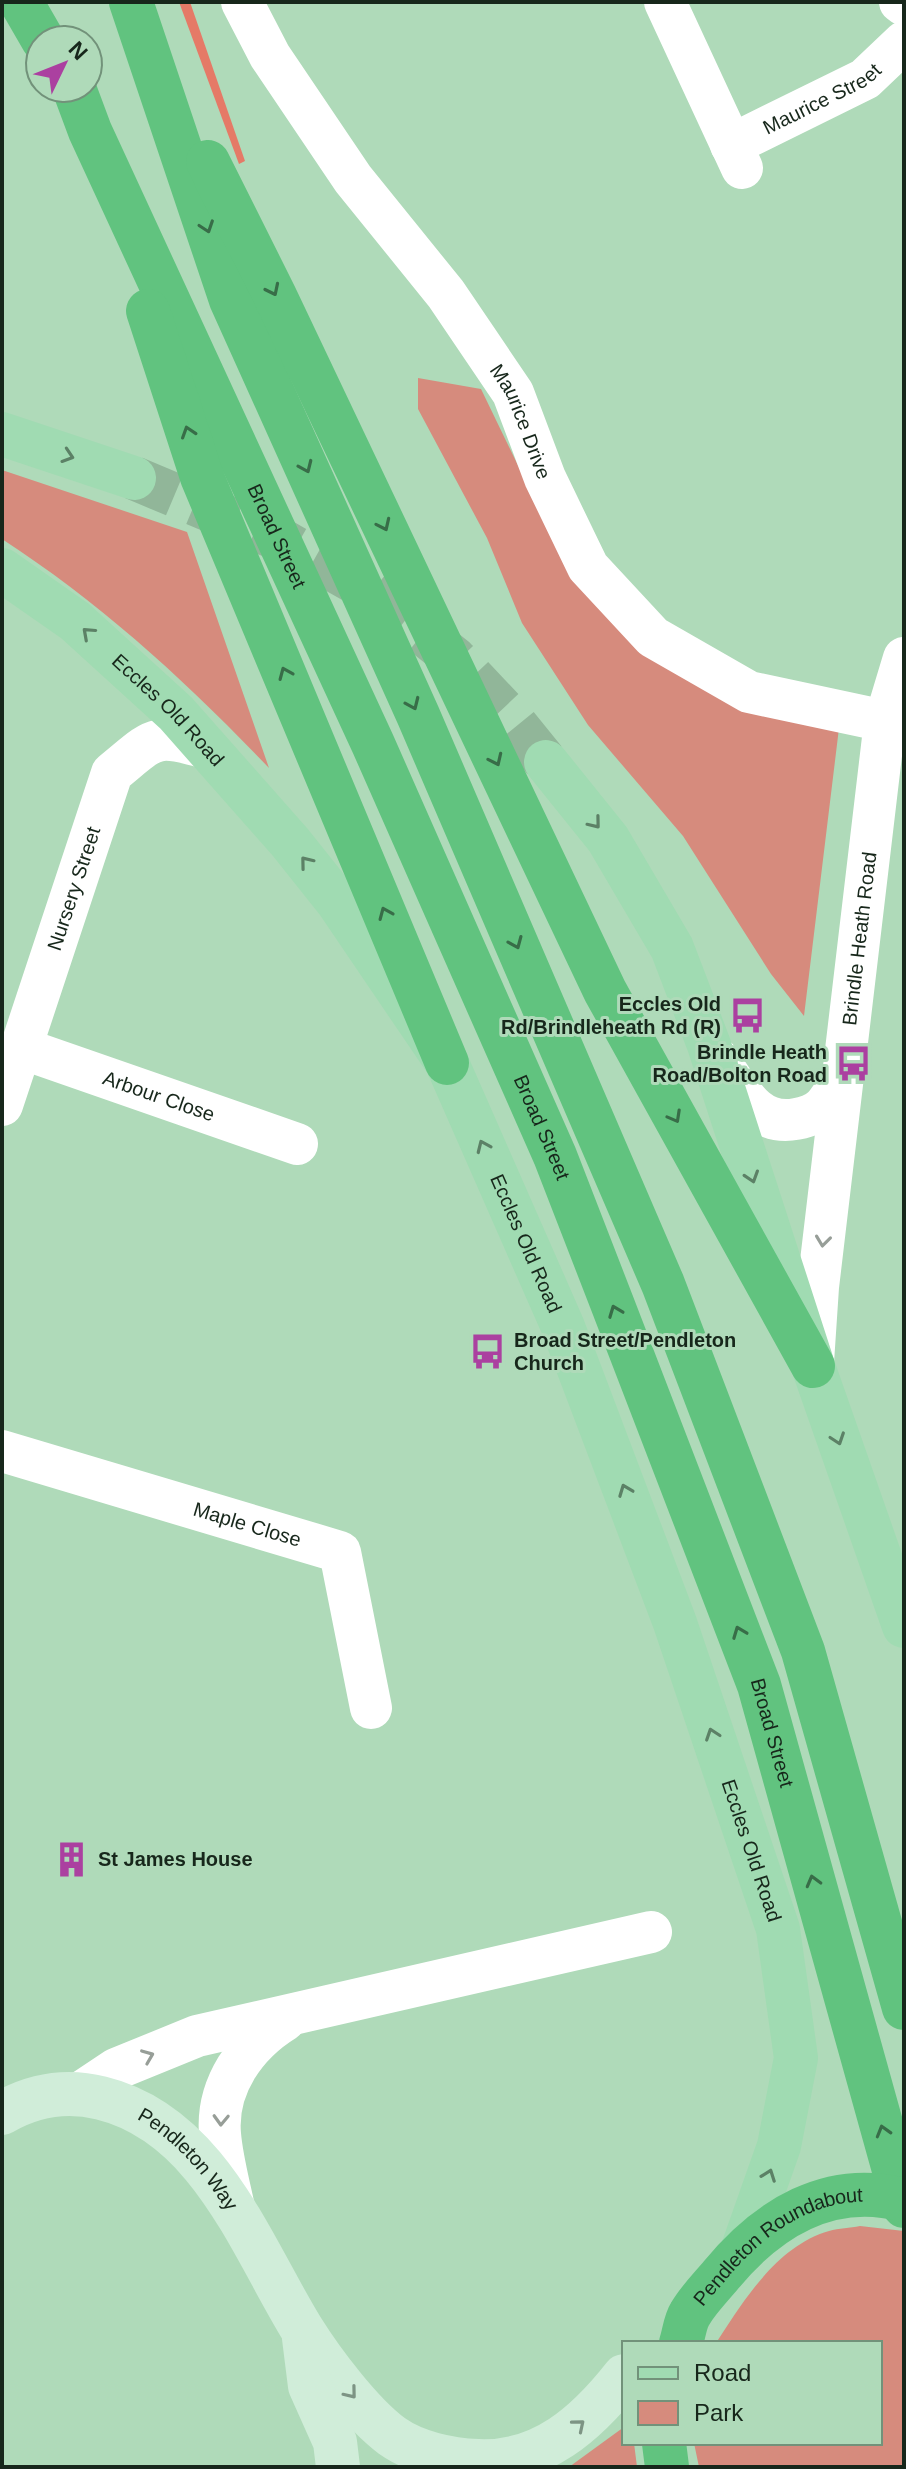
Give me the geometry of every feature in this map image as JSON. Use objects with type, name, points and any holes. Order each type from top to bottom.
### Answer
[{"type":"highway","points":[[21,2],[34,24]]},
{"type":"highway","points":[[50,2],[56,24]]},
{"type":"highway","points":[[134,11],[275,296],[605,991],[813,1366]]},
{"type":"highway","points":[[134,11],[231,300],[418,715],[663,1284],[803,1651],[904,2008]]},
{"type":"highway","points":[[79,104],[202,477],[447,1063]]},
{"type":"highway","name":"Broad Street","points":[[79,104],[373,744],[555,1156],[578,1215],[759,1685],[893,2201]]},
{"type":"highway","name":"Pendleton Roundabout","points":[[685,2329],[743,2248],[768,2227],[796,2211],[845,2196],[893,2201]]},
{"type":"highway","points":[[664,2445],[667,2467]]},
{"type":"main road","points":[[2,434],[134,478]]},
{"type":"main road","name":"Eccles Old Road","points":[[2,570],[75,621],[176,713],[290,842],[337,901],[447,1063],[563,1327],[675,1623],[778,1929],[796,2058],[779,2146],[743,2248]]},
{"type":"main road","points":[[546,762],[608,839],[672,948],[709,1045],[813,1366],[904,1626]]},
{"type":"street","name":"Maurice Drive","points":[[242,2],[270,56],[353,179],[446,294],[513,393],[545,478],[588,567],[653,637],[749,692],[885,721]]},
{"type":"street","name":"Maurice Street","points":[[665,2],[737,158],[865,79],[904,42]]},
{"type":"street","name":"Brindle Heath Road","points":[[813,1366],[818,1287],[841,1080],[885,721],[904,658]]},
{"type":"street","name":"Nursery Street","points":[[2,1105],[112,773],[154,740],[173,738],[206,748]]},
{"type":"street","points":[[709,1045],[749,1103],[763,1115],[778,1121],[811,1116],[824,1107],[841,1080]]},
{"type":"street","name":"Arbour Close","points":[[21,1048],[297,1144]]},
{"type":"street","name":"Maple Close","points":[[2,1451],[340,1552],[371,1708]]},
{"type":"street","points":[[80,2093],[116,2069],[197,2036],[651,1932]]},
{"type":"street","points":[[234,2208],[220,2133],[221,2105],[243,2057],[265,2032],[293,2015]]},
{"type":"street","name":"Pendleton Way","points":[[10,2104],[80,2093],[119,2102],[150,2117],[178,2138],[234,2208],[303,2331]]},
{"type":"street","points":[[661,2341],[685,2329]]},
{"type":"street","points":[[303,2331],[356,2401],[392,2436],[420,2450],[468,2461],[494,2462],[545,2449],[588,2418],[622,2378]]},
{"type":"street","points":[[303,2331],[310,2386],[335,2442],[338,2467]]},
{"type":"green space","points":[[418,378],[481,389],[569,571],[839,728],[804,1016],[771,974],[683,836],[588,725],[522,623],[487,538],[418,409]]},
{"type":"green space","points":[[2,470],[187,532],[269,768],[207,705],[109,617],[2,539]]},
{"type":"green space","points":[[860,2226],[904,2231],[904,2467],[699,2467],[694,2445],[882,2445],[882,2341],[717,2341],[750,2293],[778,2262],[810,2238]]},
{"type":"green space","points":[[622,2428],[622,2445],[634,2445],[637,2467],[569,2467]]},
{"type":"shaded area","points":[[179,2],[190,2],[245,161],[239,164]]},
{"type":"tunnel","points":[[134,478],[281,540],[369,590],[455,659],[507,714],[546,762]]},
{"type":"place","name":"Eccles Old Rd/Brindleheath Rd (R)","points":[[747,1015]]},
{"type":"place","name":"Brindle Heath Road/Bolton Road","points":[[853,1064]]},
{"type":"place","name":"Broad Street/Pendleton Church","points":[[488,1351]]},
{"type":"place","name":"St James House","points":[[72,1859]]}]
